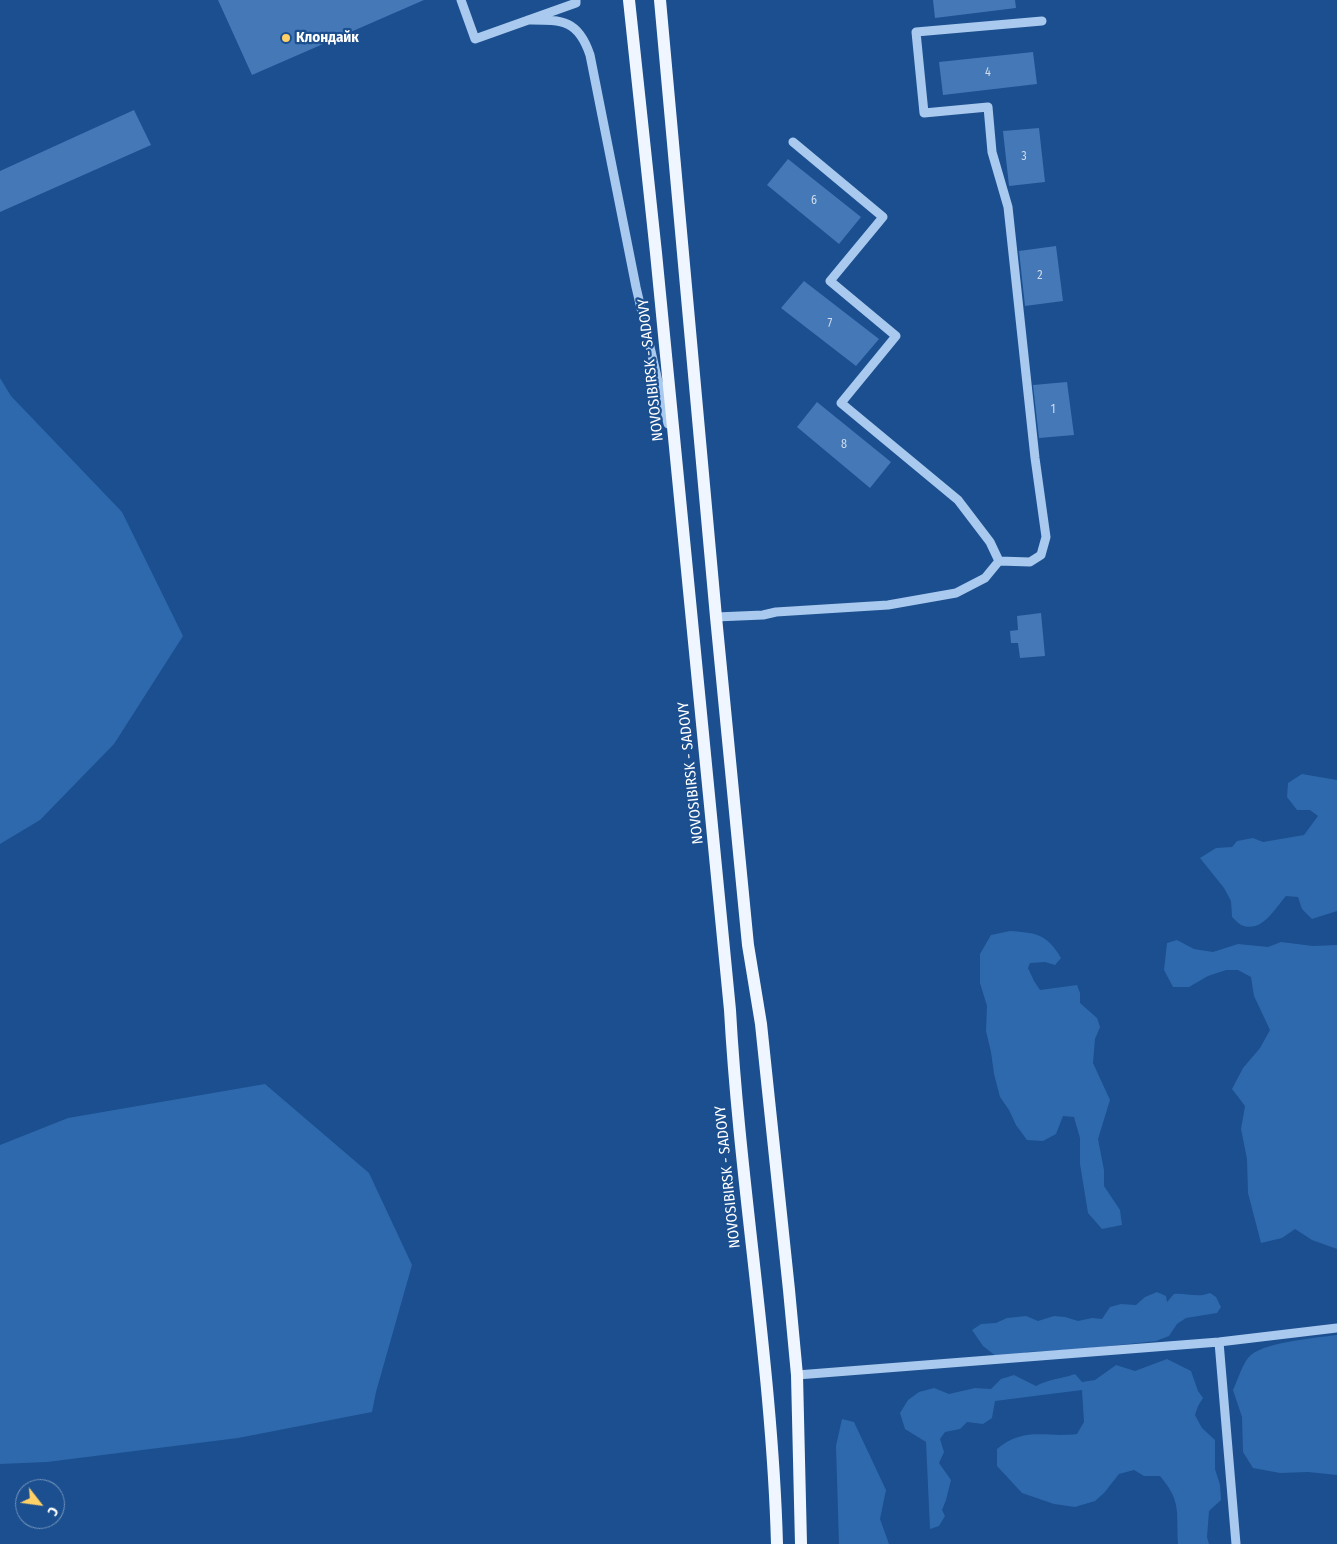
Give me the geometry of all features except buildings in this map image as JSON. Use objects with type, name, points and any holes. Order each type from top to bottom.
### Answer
[{"type":"main road","name":"NOVOSIBIRSK - SADOVY","points":[[629,0],[730,1000],[738,1111],[767,1380],[776,1499],[777,1544]]},
{"type":"main road","points":[[660,0],[748,945],[761,1024],[796,1374],[801,1544]]},
{"type":"street","points":[[460,0],[475,39],[576,3],[576,0]]},
{"type":"street","points":[[528,20],[556,20],[574,27],[585,40],[636,287],[676,461]]},
{"type":"street","points":[[999,561],[1030,562],[1041,555],[1046,537],[1035,458],[1008,208],[992,152],[988,107],[924,113],[916,32],[1042,21]]},
{"type":"street","points":[[793,142],[883,217],[830,281],[896,336],[841,403],[958,500],[990,542],[999,561]]},
{"type":"street","points":[[716,617],[888,605],[956,593],[985,578],[999,561]]},
{"type":"street","points":[[796,1374],[1219,1342],[1337,1328]]},
{"type":"street","points":[[1219,1342],[1236,1544]]},
{"type":"shaded area","points":[[0,378],[11,396],[122,512],[183,636],[114,744],[40,820],[0,844]]},
{"type":"shaded area","points":[[1302,774],[1337,780],[1337,911],[1312,919],[1302,909],[1298,897],[1286,896],[1262,923],[1249,927],[1241,925],[1232,917],[1231,901],[1224,888],[1200,858],[1216,848],[1232,847],[1237,841],[1253,838],[1263,842],[1304,835],[1318,816],[1310,810],[1297,810],[1287,797],[1288,783]]},
{"type":"shaded area","points":[[1010,931],[1034,934],[1046,939],[1061,958],[1055,965],[1045,962],[1030,963],[1028,968],[1040,990],[1077,985],[1080,993],[1080,1003],[1097,1018],[1100,1027],[1095,1039],[1093,1063],[1110,1100],[1098,1139],[1104,1170],[1104,1186],[1120,1210],[1122,1225],[1102,1229],[1088,1213],[1080,1164],[1080,1138],[1074,1117],[1063,1116],[1056,1134],[1043,1141],[1027,1140],[1000,1097],[986,1031],[987,1006],[980,983],[980,954],[991,935]]},
{"type":"shaded area","points":[[1177,940],[1194,949],[1213,952],[1238,944],[1268,947],[1281,942],[1313,946],[1337,945],[1337,1249],[1312,1240],[1295,1229],[1282,1238],[1261,1243],[1248,1193],[1247,1159],[1241,1129],[1245,1106],[1232,1089],[1243,1068],[1260,1048],[1270,1030],[1254,996],[1251,977],[1238,970],[1226,970],[1208,976],[1189,987],[1173,987],[1164,970],[1167,943]]},
{"type":"shaded area","points":[[265,1084],[369,1173],[412,1265],[372,1412],[238,1438],[47,1462],[0,1464],[0,1145],[68,1118]]},
{"type":"shaded area","points":[[1157,1292],[1166,1296],[1167,1302],[1174,1294],[1201,1295],[1210,1293],[1216,1297],[1221,1307],[1217,1313],[1186,1318],[1177,1324],[1169,1336],[1156,1341],[1082,1349],[1027,1352],[1009,1359],[997,1357],[983,1346],[972,1330],[981,1324],[996,1323],[1007,1318],[1026,1316],[1038,1321],[1054,1316],[1078,1321],[1092,1318],[1102,1319],[1110,1307],[1121,1304],[1136,1305],[1145,1297]]},
{"type":"shaded area","points":[[1337,1335],[1337,1475],[1308,1472],[1280,1473],[1253,1468],[1243,1452],[1242,1417],[1233,1390],[1241,1369],[1248,1358],[1264,1348],[1303,1339]]},
{"type":"shaded area","points":[[1167,1359],[1191,1371],[1198,1391],[1203,1398],[1195,1415],[1202,1428],[1215,1440],[1215,1469],[1220,1485],[1221,1500],[1209,1511],[1207,1537],[1209,1544],[1178,1544],[1175,1501],[1172,1493],[1160,1476],[1144,1476],[1134,1470],[1119,1474],[1095,1501],[1075,1507],[1054,1504],[1022,1493],[997,1466],[997,1449],[1017,1438],[1036,1434],[1077,1434],[1084,1422],[1082,1390],[995,1401],[992,1418],[983,1424],[967,1422],[960,1429],[945,1432],[940,1439],[944,1452],[939,1463],[951,1480],[942,1510],[945,1516],[939,1526],[930,1529],[926,1442],[905,1429],[900,1413],[908,1400],[919,1392],[934,1388],[949,1394],[975,1388],[991,1389],[1001,1379],[1014,1375],[1036,1386],[1075,1374],[1082,1382],[1095,1380],[1116,1365],[1135,1371]]},
{"type":"shaded area","points":[[842,1419],[854,1422],[886,1490],[880,1519],[889,1544],[839,1544],[836,1446]]},
{"type":"place","name":"Клондайк","points":[[286,38]]}]
